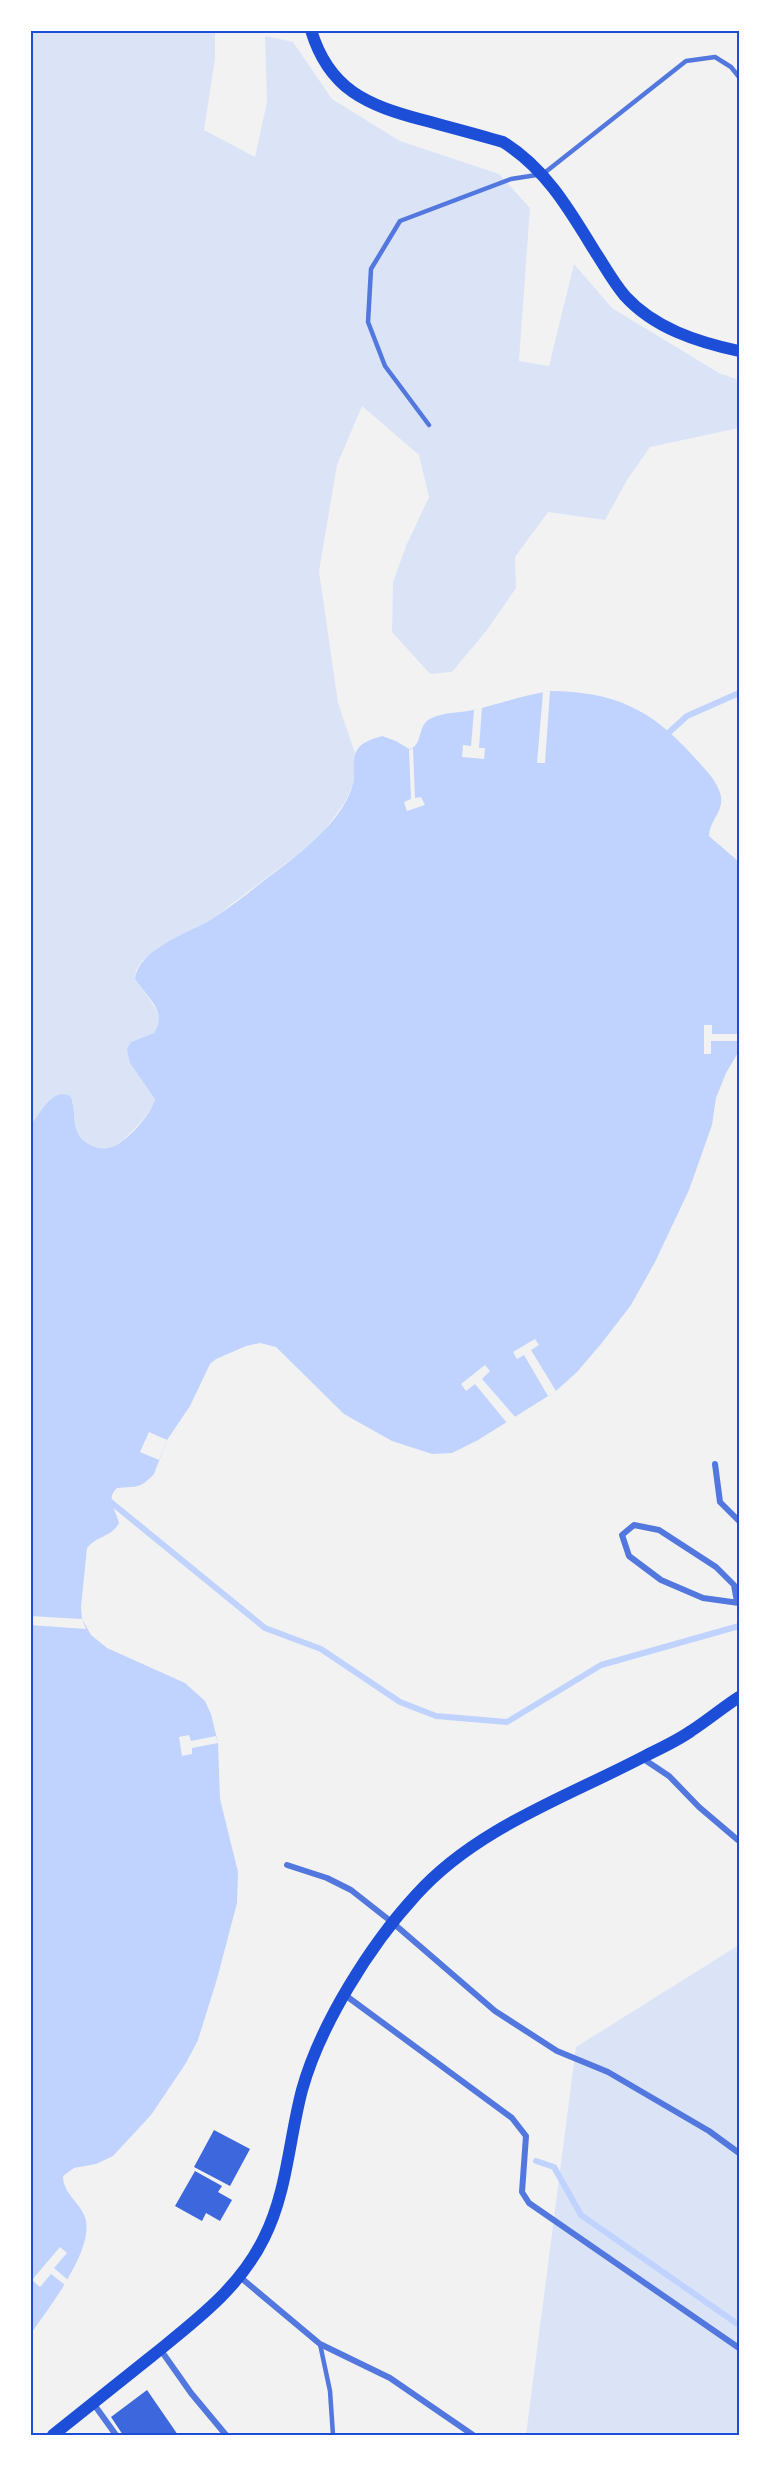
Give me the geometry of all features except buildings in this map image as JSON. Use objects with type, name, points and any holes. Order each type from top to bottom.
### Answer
[{"type":"main road","points":[[311,30],[324,60],[337,80],[354,94],[373,105],[392,112],[503,142],[518,151],[543,174],[575,218],[611,277],[625,296],[641,311],[669,329],[695,340],[739,351]]},
{"type":"main road","points":[[53,2435],[202,2316],[240,2277],[260,2246],[273,2218],[303,2087],[319,2045],[345,1995],[393,1923],[431,1878],[472,1847],[535,1811],[691,1731],[739,1698]]},
{"type":"street","points":[[715,1464],[720,1502],[739,1521]]},
{"type":"street","points":[[634,1525],[659,1530],[716,1567],[734,1585],[738,1602],[703,1598],[661,1580],[629,1556],[622,1535],[634,1525]]},
{"type":"street","points":[[642,1758],[669,1776],[699,1807],[739,1841]]},
{"type":"street","points":[[287,1865],[327,1878],[351,1890],[393,1923],[495,2012],[557,2051],[608,2072],[709,2131],[739,2153]]},
{"type":"street","points":[[345,1995],[512,2118],[526,2136],[522,2192],[529,2203],[739,2348]]},
{"type":"street","points":[[240,2277],[320,2344],[390,2378],[473,2435]]},
{"type":"street","points":[[160,2349],[191,2393],[226,2435]]},
{"type":"street","points":[[93,2403],[116,2435]]},
{"type":"lane","points":[[429,425],[385,366],[368,322],[371,269],[399,221],[511,179],[543,174],[686,61],[715,57],[731,67],[739,77]]},
{"type":"lane","points":[[320,2344],[330,2391],[333,2435]]},
{"type":"shaded area","points":[[30,30],[215,30],[215,59],[204,130],[255,157],[267,102],[265,36],[293,42],[332,99],[400,141],[499,174],[530,208],[519,361],[549,366],[574,264],[612,308],[719,373],[739,380],[739,428],[650,447],[627,480],[605,520],[548,512],[515,557],[516,588],[487,630],[452,672],[430,674],[392,632],[393,582],[406,546],[429,497],[419,455],[362,406],[337,465],[319,571],[338,703],[355,753],[353,785],[345,802],[319,838],[212,919],[159,947],[142,961],[136,970],[135,979],[152,1003],[160,1020],[153,1034],[141,1038],[150,1090],[155,1099],[153,1106],[141,1122],[110,1149],[96,1149],[83,1140],[75,1129],[73,1101],[30,1126]]},
{"type":"shaded area","points":[[739,1945],[739,2435],[526,2435],[576,2047]]},
{"type":"water","points":[[550,691],[573,692],[612,699],[646,715],[677,739],[708,773],[718,788],[721,805],[709,836],[739,862],[739,1051],[726,1073],[716,1098],[712,1125],[689,1190],[655,1262],[631,1305],[577,1372],[556,1391],[478,1440],[452,1453],[432,1454],[392,1441],[344,1414],[276,1347],[260,1343],[246,1346],[210,1364],[190,1406],[167,1440],[154,1474],[140,1485],[117,1488],[114,1492],[112,1505],[119,1523],[116,1528],[87,1548],[81,1607],[82,1619],[91,1635],[107,1648],[185,1683],[205,1701],[211,1714],[218,1743],[220,1799],[238,1872],[237,1903],[198,2040],[186,2063],[151,2115],[113,2156],[96,2164],[74,2168],[63,2176],[66,2189],[84,2215],[86,2234],[76,2264],[30,2335],[30,1126],[52,1098],[64,1094],[70,1096],[72,1101],[76,1129],[83,1140],[92,1146],[105,1148],[114,1146],[122,1142],[136,1128],[149,1113],[155,1099],[130,1063],[127,1049],[131,1042],[154,1033],[159,1018],[154,1004],[135,979],[138,968],[145,959],[166,943],[212,919],[239,900],[324,831],[348,797],[353,784],[355,756],[360,746],[382,736],[409,749],[417,744],[427,721],[437,716],[473,710]]},
{"type":"pier","points":[[550,691],[545,763],[537,763],[543,692]]},
{"type":"pier","points":[[482,707],[479,748],[485,748],[484,759],[462,757],[463,745],[471,746],[474,710]]},
{"type":"pier","points":[[413,748],[415,798],[421,797],[425,805],[407,811],[404,802],[411,799],[409,750]]},
{"type":"pier","points":[[704,1025],[712,1025],[712,1034],[739,1034],[739,1041],[711,1041],[711,1054],[704,1054]]},
{"type":"pier","points":[[535,1339],[539,1345],[531,1350],[556,1391],[548,1396],[524,1355],[517,1359],[513,1352]]},
{"type":"pier","points":[[485,1365],[490,1371],[482,1379],[516,1418],[507,1423],[475,1384],[466,1391],[461,1384]]},
{"type":"pier","points":[[149,1432],[167,1440],[159,1460],[140,1452]]},
{"type":"pier","points":[[30,1616],[82,1619],[86,1629],[30,1625]]},
{"type":"pier","points":[[189,1735],[191,1741],[216,1736],[218,1743],[192,1748],[192,1754],[182,1756],[179,1737]]},
{"type":"pier","points":[[60,2247],[67,2253],[54,2268],[68,2280],[65,2285],[51,2274],[40,2287],[32,2280]]},
{"type":"waterway","points":[[665,736],[687,716],[739,693]]},
{"type":"waterway","points":[[107,1499],[265,1628],[321,1649],[400,1702],[436,1716],[507,1722],[601,1665],[739,1626]]},
{"type":"waterway","points":[[536,2161],[554,2167],[581,2215],[739,2325]]}]
